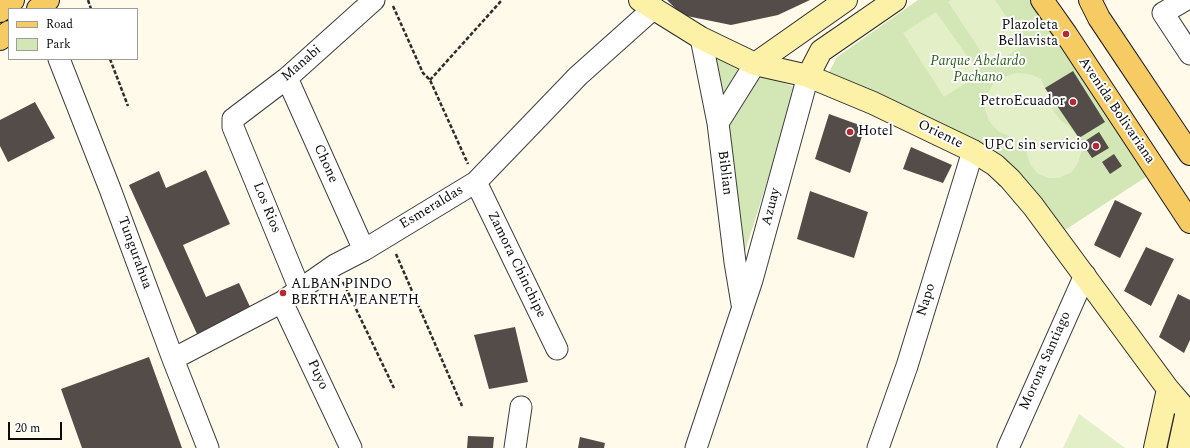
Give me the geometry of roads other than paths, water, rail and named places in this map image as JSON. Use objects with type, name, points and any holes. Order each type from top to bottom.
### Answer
[{"type":"main road","points":[[0,11],[13,0]]},
{"type":"main road","points":[[39,8],[48,0]]},
{"type":"main road","points":[[754,64],[846,0]]},
{"type":"main road","name":"Azuay","points":[[808,76],[821,51],[895,0]]},
{"type":"main road","name":"Avenida Bolivariana","points":[[1042,0],[1190,222]]},
{"type":"main road","points":[[1090,0],[1098,18],[1190,154]]},
{"type":"main road","name":"Oriente","points":[[647,4],[702,38],[754,64],[808,76],[873,103],[973,151],[994,165],[1010,179],[1033,206],[1168,389],[1188,412]]},
{"type":"main road","points":[[0,39],[8,33]]},
{"type":"main road","points":[[1155,448],[1168,389]]},
{"type":"main road","points":[[1179,448],[1188,412]]},
{"type":"street","name":"Manabi","points":[[233,127],[233,119],[287,78],[374,0]]},
{"type":"street","points":[[1185,0],[1159,6],[1190,54]]},
{"type":"street","name":"Esmeraldas","points":[[173,359],[282,302],[335,265],[364,250],[476,182],[647,4]]},
{"type":"street","name":"Biblian","points":[[702,38],[718,123],[735,262],[743,308]]},
{"type":"street","name":"Tungurahua","points":[[59,60],[208,448]]},
{"type":"street","points":[[718,123],[754,64]]},
{"type":"street","name":"Azuay","points":[[696,448],[752,280],[808,76]]},
{"type":"street","name":"Chone","points":[[287,78],[364,250]]},
{"type":"street","name":"Los Rios","points":[[233,127],[300,290]]},
{"type":"street","name":"Napo","points":[[878,448],[907,366],[973,151]]},
{"type":"street","name":"Zamora Chinchipe","points":[[476,182],[557,349]]},
{"type":"street","name":"Morona Santiago","points":[[1008,448],[1085,275]]},
{"type":"street","name":"Puyo","points":[[282,302],[352,448]]},
{"type":"street","points":[[515,448],[521,407]]},
{"type":"place","name":"Plazoleta Bellavista","points":[[1066,34]]},
{"type":"place","name":"PetroEcuador","points":[[1073,102]]},
{"type":"place","name":"Hotel","points":[[850,132]]},
{"type":"place","name":"UPC sin servicio","points":[[1096,146]]},
{"type":"place","name":"ALBAN PINDO BERTHA JEANETH","points":[[283,293]]},
{"type":"park label","name":"Parque Abelardo Pachano","points":[[978,70]]}]
